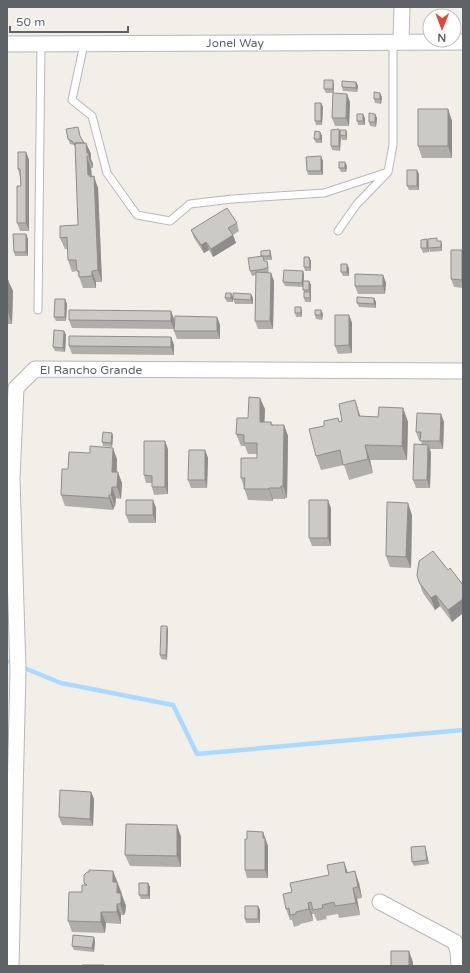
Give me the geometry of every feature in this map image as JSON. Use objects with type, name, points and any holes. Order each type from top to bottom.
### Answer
[{"type":"street","points":[[397,42],[402,7]]},
{"type":"street","name":"Jonel Way","points":[[7,44],[463,42]]},
{"type":"street","name":"El Rancho Grande","points":[[11,966],[18,670],[12,479],[16,388],[35,369],[463,371]]},
{"type":"street","points":[[380,902],[455,942],[458,951],[459,966]]},
{"type":"lane","points":[[338,231],[357,204],[388,172],[393,145],[397,42]]},
{"type":"lane","points":[[38,310],[41,44]]},
{"type":"lane","points":[[84,44],[72,100],[92,116],[107,173],[137,215],[170,221],[190,204],[232,199],[324,193],[388,172]]},
{"type":"building","points":[[324,80],[333,80],[333,89],[324,89]]},
{"type":"building","points":[[342,81],[356,82],[356,88],[342,87]]},
{"type":"building","points":[[374,92],[380,93],[380,99],[374,99]]},
{"type":"building","points":[[333,93],[347,94],[346,118],[332,118]]},
{"type":"building","points":[[315,103],[321,103],[321,121],[315,121]]},
{"type":"building","points":[[418,109],[448,109],[448,146],[418,146]]},
{"type":"building","points":[[369,113],[375,114],[375,122],[369,122]]},
{"type":"building","points":[[357,114],[363,114],[363,121],[357,121]]},
{"type":"building","points":[[78,127],[80,136],[84,143],[75,143],[75,145],[68,139],[66,129]]},
{"type":"building","points":[[339,129],[339,146],[331,146],[331,130]]},
{"type":"building","points":[[340,130],[346,130],[346,136],[340,135]]},
{"type":"building","points":[[315,131],[320,132],[320,139],[314,139]]},
{"type":"building","points":[[75,143],[86,143],[87,153],[89,156],[87,156],[88,175],[90,175],[90,177],[94,176],[98,270],[92,271],[92,276],[79,277],[76,260],[68,260],[67,237],[60,238],[60,226],[78,225]]},
{"type":"building","points":[[18,152],[26,152],[26,223],[17,223],[17,186],[21,186],[20,169],[18,169]]},
{"type":"building","points":[[321,156],[321,171],[307,171],[306,157]]},
{"type":"building","points":[[339,162],[345,162],[345,168],[339,168]]},
{"type":"building","points":[[407,170],[417,170],[417,186],[407,186]]},
{"type":"building","points":[[227,208],[237,223],[228,228],[233,235],[211,249],[206,242],[201,245],[191,230]]},
{"type":"building","points":[[13,234],[26,234],[26,252],[14,252]]},
{"type":"building","points":[[437,238],[437,241],[441,241],[441,247],[428,248],[428,239]]},
{"type":"building","points":[[427,239],[427,248],[421,248],[421,240]]},
{"type":"building","points":[[270,250],[270,256],[261,256],[261,251]]},
{"type":"building","points":[[451,250],[462,250],[462,280],[451,279]]},
{"type":"building","points":[[263,256],[264,261],[267,261],[268,268],[250,271],[248,258]]},
{"type":"building","points":[[304,257],[309,257],[310,267],[304,267]]},
{"type":"building","points":[[341,264],[347,264],[347,272],[341,272]]},
{"type":"building","points":[[284,270],[303,271],[302,283],[283,282]]},
{"type":"building","points":[[256,272],[271,273],[270,321],[255,321]]},
{"type":"building","points":[[355,274],[383,275],[383,286],[355,286]]},
{"type":"building","points":[[8,280],[8,312],[7,312]]},
{"type":"building","points":[[303,281],[309,281],[309,290],[303,290]]},
{"type":"building","points":[[304,292],[310,292],[310,298],[304,298]]},
{"type":"building","points":[[226,293],[231,293],[231,298],[225,298]]},
{"type":"building","points":[[233,293],[251,294],[251,300],[233,299]]},
{"type":"building","points":[[357,297],[374,298],[374,304],[357,303]]},
{"type":"building","points":[[55,299],[65,299],[65,317],[54,317]]},
{"type":"building","points":[[295,307],[301,307],[301,313],[295,313]]},
{"type":"building","points":[[69,310],[171,311],[171,321],[69,320]]},
{"type":"building","points":[[315,310],[321,310],[321,315],[315,315]]},
{"type":"building","points":[[335,315],[349,315],[349,345],[335,346]]},
{"type":"building","points":[[175,316],[217,317],[217,331],[174,331]]},
{"type":"building","points":[[54,330],[64,331],[63,348],[53,347]]},
{"type":"building","points":[[69,336],[171,337],[171,347],[69,346]]},
{"type":"building","points":[[249,397],[260,398],[260,422],[271,422],[271,425],[284,425],[283,486],[281,486],[281,488],[244,489],[245,478],[241,478],[241,458],[257,458],[257,443],[244,443],[244,435],[236,434],[237,418],[248,418]]},
{"type":"building","points":[[355,400],[359,416],[378,417],[379,407],[403,408],[402,446],[365,445],[368,459],[343,465],[340,450],[316,456],[309,429],[324,426],[324,421],[338,418],[339,422],[342,421],[339,404]]},
{"type":"building","points":[[417,413],[441,414],[440,441],[420,441],[421,432],[416,432]]},
{"type":"building","points":[[103,432],[112,433],[111,443],[102,442]]},
{"type":"building","points":[[144,441],[165,441],[165,487],[152,487],[152,476],[144,475]]},
{"type":"building","points":[[414,444],[428,445],[427,480],[413,480]]},
{"type":"building","points":[[90,446],[113,448],[112,472],[118,472],[117,487],[112,487],[109,498],[61,495],[62,469],[68,469],[69,452],[90,453]]},
{"type":"building","points":[[189,450],[205,450],[205,480],[188,480]]},
{"type":"building","points":[[126,500],[153,500],[153,515],[126,515]]},
{"type":"building","points":[[309,500],[328,500],[328,538],[309,538]]},
{"type":"building","points":[[387,502],[408,503],[406,557],[386,556]]},
{"type":"building","points":[[433,551],[448,570],[450,568],[463,585],[463,599],[448,610],[436,595],[431,598],[419,582],[417,575],[419,561]]},
{"type":"building","points":[[161,626],[167,626],[166,655],[160,655]]},
{"type":"building","points":[[60,790],[91,792],[90,819],[59,817]]},
{"type":"building","points":[[126,824],[177,825],[177,856],[125,855]]},
{"type":"building","points":[[247,831],[263,832],[263,838],[265,838],[265,870],[245,870],[245,839],[247,839]]},
{"type":"building","points":[[425,846],[427,860],[412,862],[411,847]]},
{"type":"building","points":[[344,862],[346,873],[355,871],[358,887],[353,888],[356,903],[335,906],[334,902],[322,905],[323,908],[313,910],[311,902],[308,903],[309,909],[290,915],[289,908],[286,909],[283,894],[292,892],[290,883],[329,875],[327,865]]},
{"type":"building","points":[[89,870],[113,871],[113,882],[117,882],[117,893],[120,893],[121,895],[121,902],[120,904],[117,904],[117,912],[101,912],[101,922],[68,921],[69,892],[82,892],[82,885],[87,885],[84,883],[84,875],[89,872]]},
{"type":"building","points":[[139,883],[148,883],[148,895],[139,895]]},
{"type":"building","points":[[245,906],[258,906],[258,919],[245,919]]},
{"type":"building","points":[[73,935],[94,937],[92,948],[72,946]]},
{"type":"building","points":[[391,951],[409,951],[409,966],[391,966]]},
{"type":"building","points":[[104,965],[104,966],[82,966]]},
{"type":"waterway","points":[[7,661],[61,683],[173,705],[197,754],[463,730]]}]
